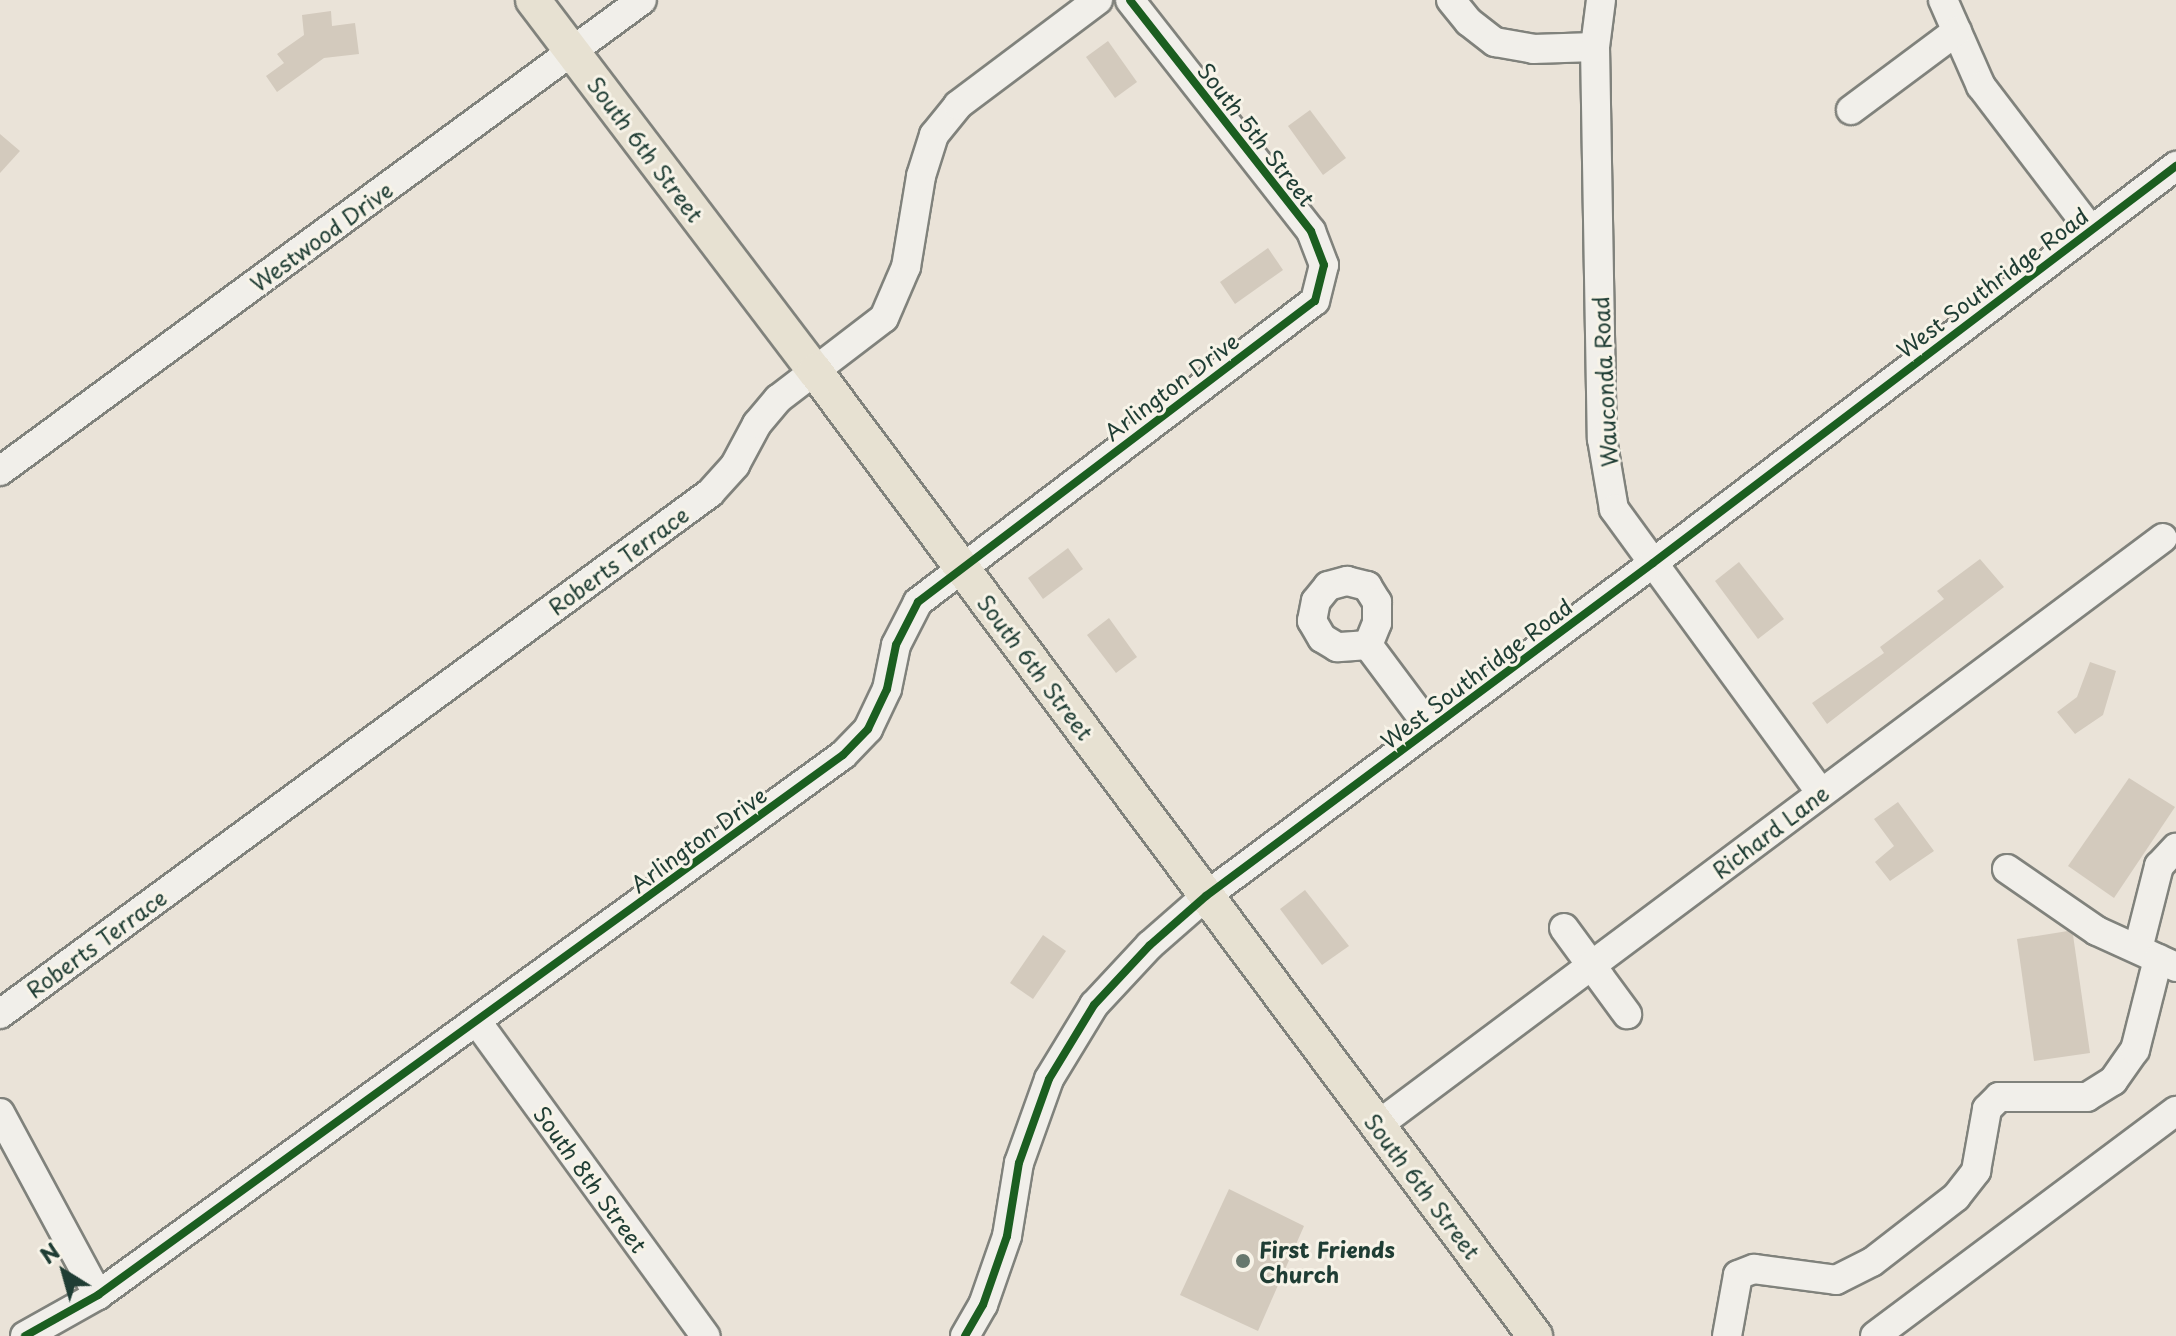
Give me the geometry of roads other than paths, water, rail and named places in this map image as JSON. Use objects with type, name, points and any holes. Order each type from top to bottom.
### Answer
[{"type":"main road","name":"South 6th Street","points":[[533,0],[815,371],[1535,1336]]},
{"type":"street","name":"Westwood Drive","points":[[0,471],[642,0]]},
{"type":"street","name":"Roberts Terrace","points":[[0,1014],[710,493],[735,465],[757,424],[778,399],[884,318],[906,267],[921,176],[934,135],[958,105],[1098,0]]},
{"type":"street","name":"South 5th Street","points":[[1130,0],[1311,231],[1324,265],[1315,301]]},
{"type":"street","points":[[1451,0],[1469,22],[1495,42],[1533,49],[1595,47]]},
{"type":"street","name":"Wauconda Road","points":[[1601,0],[1595,47],[1602,439],[1614,509],[1821,793]]},
{"type":"street","points":[[1943,0],[1981,86],[2090,229]]},
{"type":"street","points":[[1851,110],[1957,31]]},
{"type":"street","name":"West Southridge Road","points":[[965,1336],[983,1305],[1007,1236],[1019,1163],[1049,1079],[1094,1005],[1150,945],[1206,896],[1653,563],[2176,166]]},
{"type":"street","name":"Arlington Drive","points":[[25,1336],[98,1295],[478,1023],[843,755],[868,729],[887,689],[896,645],[918,602],[961,566],[1315,301]]},
{"type":"street","name":"Richard Lane","points":[[1378,1125],[2163,538]]},
{"type":"street","points":[[1368,645],[1430,728]]},
{"type":"street","points":[[1727,1336],[1738,1275],[1754,1269],[1836,1280],[1872,1262],[1956,1197],[1976,1171],[1987,1109],[1999,1097],[2087,1097],[2113,1081],[2135,1050],[2157,958],[2159,866],[2176,848]]},
{"type":"street","points":[[2007,869],[2097,931],[2157,958]]},
{"type":"street","points":[[1564,928],[1627,1014]]},
{"type":"street","name":"South 8th Street","points":[[478,1023],[705,1336]]},
{"type":"street","points":[[1875,1336],[2176,1111]]},
{"type":"street","points":[[0,1113],[98,1295]]},
{"type":"street","points":[[1734,1336],[1742,1336]]},
{"type":"place","name":"First Friends Church","points":[[1243,1261]]}]
